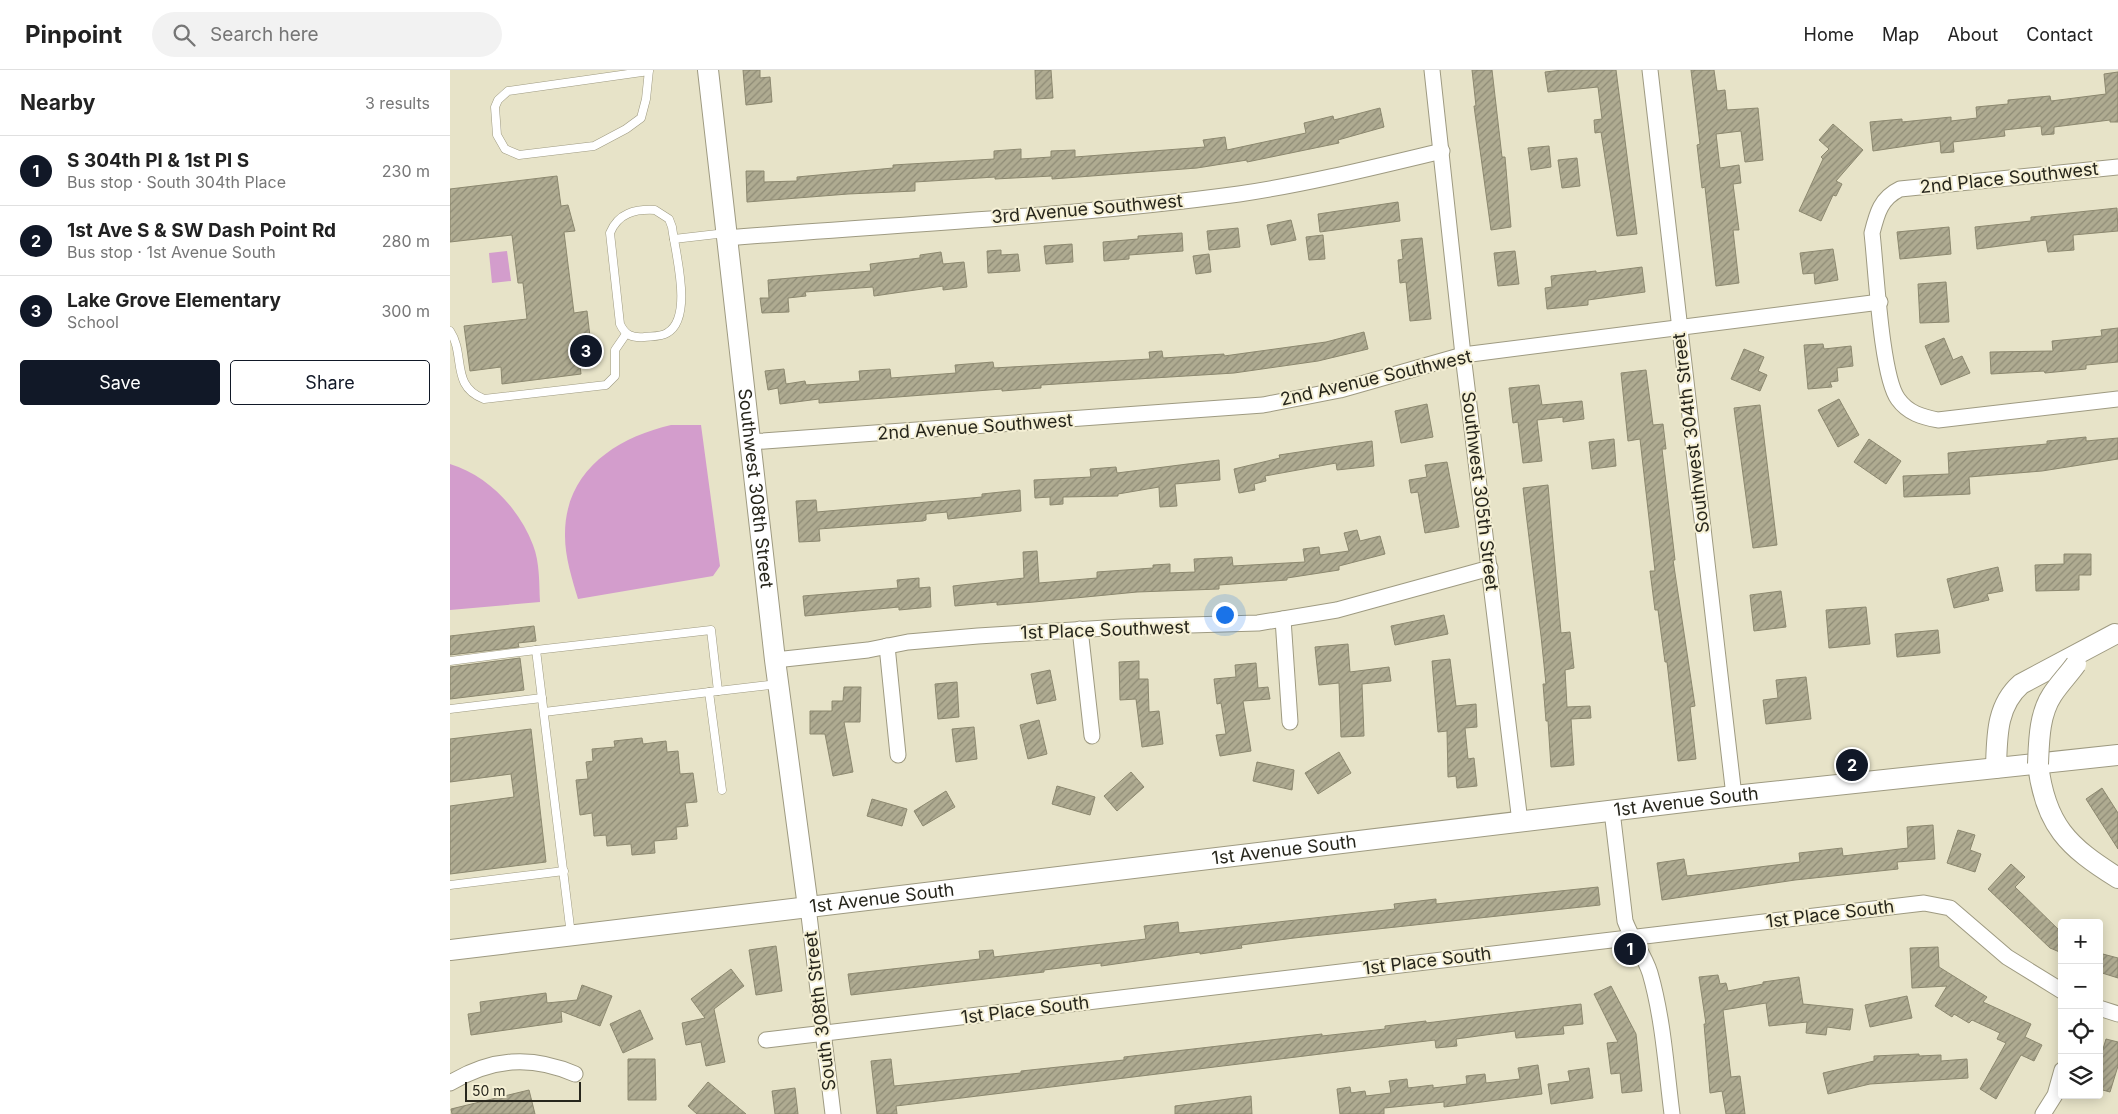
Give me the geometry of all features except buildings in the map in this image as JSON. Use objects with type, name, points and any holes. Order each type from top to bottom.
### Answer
[{"type":"main road","name":"Southwest 308th Street","points":[[708,70],[775,660],[808,907]]},
{"type":"main road","points":[[2116,632],[2076,664],[2052,694],[2045,708],[2038,764],[2049,811],[2058,829],[2071,845],[2118,878]]},
{"type":"main road","points":[[1996,768],[1997,731],[2004,705],[2010,693],[2021,684],[2116,632]]},
{"type":"main road","name":"1st Avenue South","points":[[450,950],[1734,796],[2118,755]]},
{"type":"street","name":"Southwest 305th Street","points":[[1432,70],[1463,355],[1520,822]]},
{"type":"street","name":"Southwest 304th Street","points":[[1650,70],[1678,327],[1734,796]]},
{"type":"street","name":"3rd Avenue Southwest","points":[[727,236],[1161,203],[1241,193],[1317,180],[1442,151]]},
{"type":"street","name":"2nd Place Southwest","points":[[1880,302],[1872,233],[1876,216],[1883,202],[1890,194],[1900,190],[2118,167]]},
{"type":"street","name":"2nd Avenue Southwest","points":[[750,442],[1262,405],[1340,390],[1463,355],[1880,302]]},
{"type":"street","points":[[1880,302],[1888,375],[1892,388],[1906,408],[1921,417],[1938,420],[2118,399]]},
{"type":"street","name":"1st Place Southwest","points":[[775,660],[868,650],[930,640],[1080,629],[1235,625],[1283,620],[1385,598],[1490,568]]},
{"type":"street","points":[[1283,620],[1290,722]]},
{"type":"street","points":[[1080,629],[1092,736]]},
{"type":"street","points":[[887,646],[898,755]]},
{"type":"street","points":[[1612,811],[1625,921],[1630,937],[1642,953],[1650,972],[1657,1006],[1672,1114]]},
{"type":"street","name":"1st Place South","points":[[766,1040],[1924,902],[1950,908],[2007,957],[2058,989]]},
{"type":"street","name":"South 308th Street","points":[[808,907],[833,1114]]},
{"type":"street","points":[[2102,1009],[2118,1014]]},
{"type":"street","points":[[450,1082],[482,1068],[516,1061],[547,1063],[575,1074]]},
{"type":"street","points":[[2043,1114],[2055,1095],[2058,1084]]},
{"type":"lane","points":[[649,70],[646,99],[641,118],[600,144],[518,155],[505,150],[500,143],[495,107],[498,100],[508,91],[649,70]]},
{"type":"lane","points":[[655,210],[669,219],[674,239],[682,305],[677,324],[666,334],[636,338],[626,334],[620,324],[618,314],[609,241],[613,227],[621,216],[629,213],[655,210]]},
{"type":"lane","points":[[674,239],[727,236]]},
{"type":"lane","points":[[450,331],[456,345],[464,383],[473,393],[484,398],[606,385],[615,376],[615,350],[626,334]]},
{"type":"lane","points":[[450,660],[711,630],[718,691]]},
{"type":"lane","points":[[536,650],[572,935]]},
{"type":"lane","points":[[544,712],[779,684]]},
{"type":"lane","points":[[709,692],[722,790]]},
{"type":"lane","points":[[450,709],[542,698]]},
{"type":"lane","points":[[450,885],[564,871]]},
{"type":"shaded area","points":[[507,251],[511,281],[492,283],[489,253]]},
{"type":"shaded area","points":[[671,425],[701,425],[720,566],[713,576],[578,599],[569,568],[565,544],[567,513],[573,493],[583,476],[597,461],[613,449],[650,431]]},
{"type":"shaded area","points":[[450,464],[477,476],[489,485],[519,518],[527,531],[537,559],[540,602],[450,610]]},
{"type":"place","name":"Lake Grove Elementary","points":[[586,351]]},
{"type":"place","name":"1st Ave S & SW Dash Point Rd","points":[[1852,765]]},
{"type":"place","name":"S 304th Pl & 1st Pl S","points":[[1630,949]]}]
